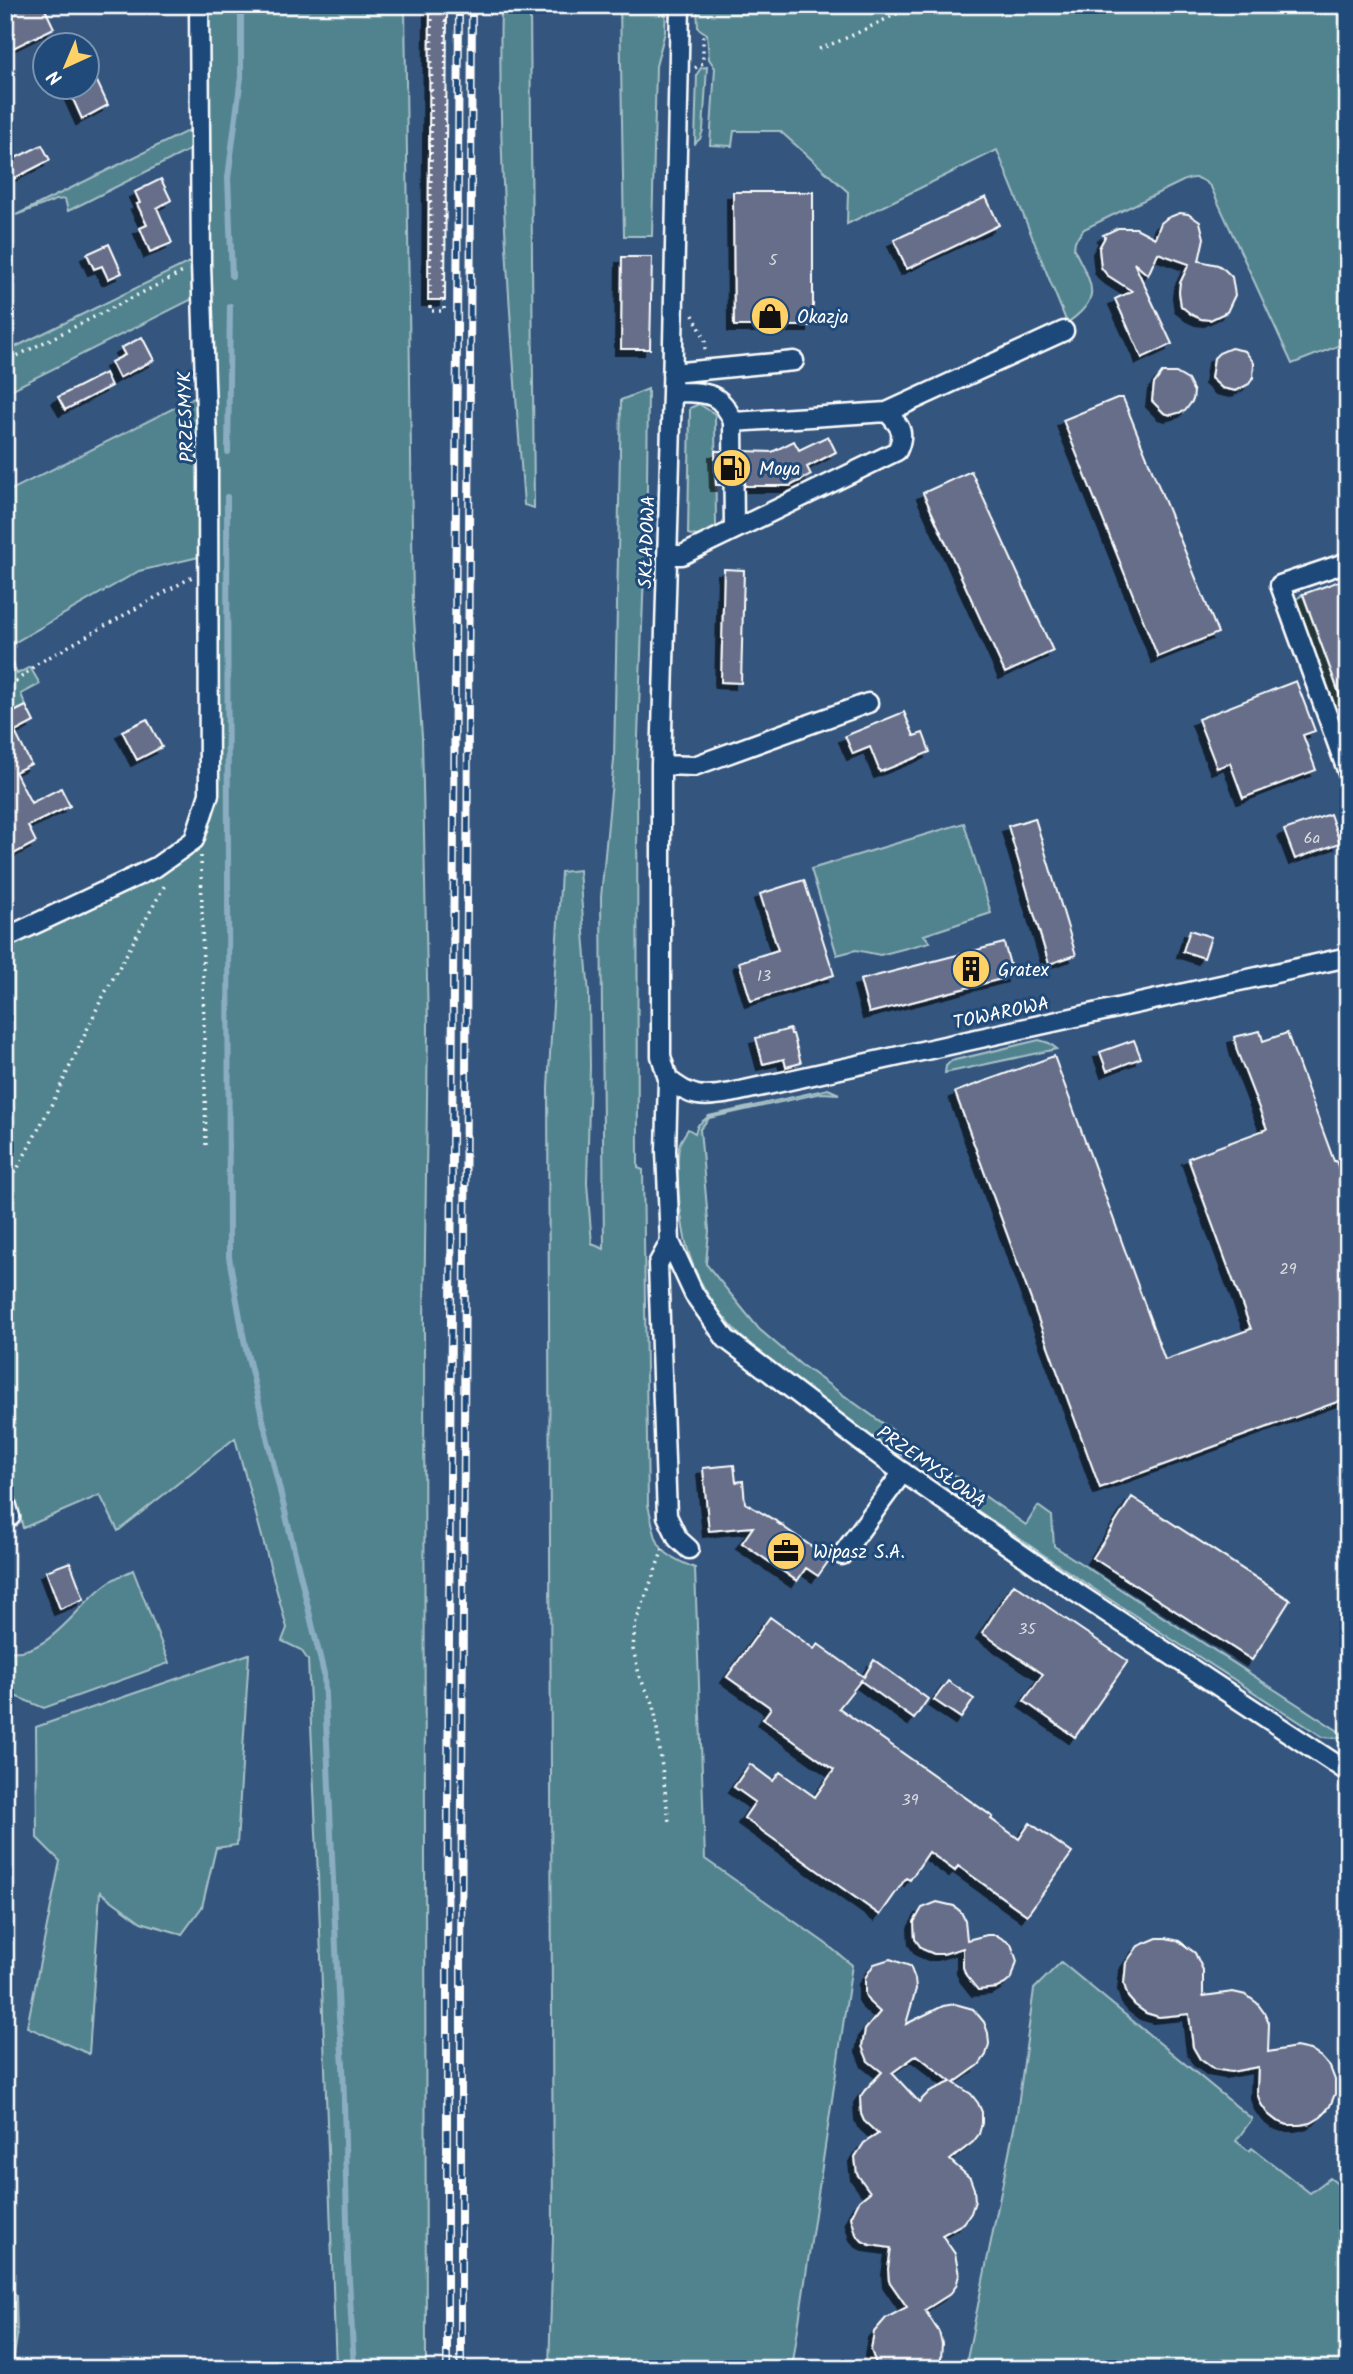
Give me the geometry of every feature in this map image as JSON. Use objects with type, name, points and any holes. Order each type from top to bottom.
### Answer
[{"type":"street","name":"PRZESMYK","points":[[199,5],[201,264],[209,567],[209,794],[200,826]]},
{"type":"street","name":"SKŁADOWA","points":[[668,1079],[661,1056],[661,765],[680,5]]},
{"type":"street","points":[[733,422],[887,412],[1064,331]]},
{"type":"street","points":[[672,373],[793,361]]},
{"type":"street","points":[[672,392],[702,393],[718,398],[728,407],[733,422],[734,528]]},
{"type":"street","points":[[667,555],[682,555],[897,451],[902,439],[901,432],[899,425],[887,412]]},
{"type":"street","points":[[1348,562],[1280,585],[1348,773]]},
{"type":"street","points":[[661,765],[694,766],[867,703]]},
{"type":"street","points":[[5,938],[156,867],[194,840],[200,826]]},
{"type":"street","name":"TOWAROWA","points":[[668,1079],[685,1093],[706,1097],[731,1093],[1348,957]]},
{"type":"street","name":"PRZEMYSŁOWA","points":[[668,1079],[666,1150],[670,1242],[694,1294],[726,1339],[903,1472],[1077,1593],[1348,1772]]},
{"type":"street","points":[[670,1242],[658,1265],[667,1516],[678,1539],[689,1549]]},
{"type":"street","points":[[842,1555],[903,1472]]},
{"type":"street","points":[[5,1499],[10,1517]]},
{"type":"path","points":[[432,5],[430,311],[444,311],[446,5]]},
{"type":"path","points":[[819,49],[849,38],[864,28],[915,5]]},
{"type":"path","points":[[5,362],[201,264]]},
{"type":"path","points":[[5,691],[37,664],[209,567]]},
{"type":"path","points":[[200,826],[206,1149]]},
{"type":"path","points":[[5,1192],[56,1097],[100,1002],[166,884]]},
{"type":"path","points":[[667,1516],[663,1553],[635,1625],[633,1649],[640,1678],[654,1705],[669,1822]]},
{"type":"green space","points":[[202,5],[405,5],[413,604],[422,737],[428,1026],[424,1324],[426,2369],[336,2369],[308,1660],[301,1650],[282,1641],[287,1628],[235,1438],[118,1531],[100,1495],[23,1528],[20,1515],[5,1520],[5,943],[154,875],[204,839],[203,556],[139,571],[7,647],[17,674],[30,667],[40,684],[21,694],[26,706],[5,716],[5,493],[202,394],[202,294],[5,393],[5,352],[202,256],[201,144],[68,211],[65,199],[16,215],[202,124]]},
{"type":"green space","points":[[501,5],[530,5],[534,508],[524,505],[510,318],[501,130]]},
{"type":"green space","points":[[620,5],[666,5],[665,32],[656,66],[652,236],[624,236]]},
{"type":"green space","points":[[697,5],[1348,5],[1348,342],[1292,364],[1211,187],[1199,179],[1185,180],[1084,229],[1075,241],[1074,249],[1089,281],[1090,297],[1087,305],[1067,323],[997,150],[847,224],[848,192],[780,131],[734,131],[732,146],[710,145],[715,68],[709,59],[707,34],[698,28]]},
{"type":"green space","points":[[707,67],[703,130],[700,139],[695,143],[697,74],[701,68]]},
{"type":"green space","points":[[648,389],[637,765],[638,1168],[643,1170],[648,1505],[660,1546],[672,1557],[695,1568],[705,1859],[852,1965],[792,2369],[549,2369],[553,2237],[548,1087],[561,872],[579,870],[589,995],[587,1183],[592,1244],[604,1249],[601,897],[614,760],[621,400]]},
{"type":"green space","points":[[699,404],[715,414],[716,527],[700,536],[688,534],[690,408]]},
{"type":"green space","points":[[1302,594],[1348,718],[1348,757],[1295,602]]},
{"type":"green space","points":[[964,823],[991,913],[924,935],[930,942],[880,955],[856,950],[837,955],[811,869]]},
{"type":"green space","points":[[1039,1040],[1057,1049],[945,1073],[946,1066],[951,1061]]},
{"type":"green space","points":[[828,1089],[839,1094],[821,1093],[709,1118],[700,1129],[709,1231],[706,1264],[759,1329],[800,1364],[923,1452],[912,1456],[893,1452],[809,1394],[755,1350],[731,1326],[711,1299],[695,1270],[687,1247],[679,1201],[678,1165],[680,1143],[688,1129],[695,1133],[698,1125],[709,1116]]},
{"type":"green space","points":[[939,1464],[1026,1525],[1038,1506],[1052,1516],[1054,1546],[1346,1736],[1323,1737],[1100,1593],[947,1490],[941,1481]]},
{"type":"green space","points":[[133,1570],[169,1663],[44,1708],[5,1692],[5,1651],[21,1651],[49,1638],[96,1593],[111,1581]]},
{"type":"green space","points":[[249,1654],[237,1845],[216,1848],[202,1907],[182,1934],[141,1922],[100,1892],[89,2054],[27,2027],[60,1861],[37,1838],[36,1727]]},
{"type":"green space","points":[[1061,1962],[1252,2119],[1236,2141],[1249,2151],[1252,2148],[1310,2193],[1330,2178],[1348,2192],[1348,2369],[965,2369],[1017,2113],[1034,1989]]},
{"type":"green space","points":[[5,2283],[16,2295],[17,2337],[12,2369],[5,2369]]},
{"type":"building","points":[[29,5],[43,5],[54,28],[46,32],[32,32],[32,39],[5,52],[5,17]]},
{"type":"building","points":[[430,5],[447,5],[445,300],[428,300]]},
{"type":"building","points":[[102,92],[108,105],[82,119],[74,102],[102,102]]},
{"type":"building","points":[[42,145],[50,160],[5,183],[5,163]]},
{"type":"building","points":[[161,179],[171,200],[157,208],[172,243],[150,252],[140,228],[147,225],[137,204],[140,203],[135,192]]},
{"type":"building","points":[[733,192],[813,192],[813,326],[734,326]]},
{"type":"building","points":[[986,197],[999,225],[907,269],[894,240]]},
{"type":"building","points":[[1180,213],[1188,214],[1200,222],[1204,238],[1199,261],[1218,265],[1225,270],[1232,277],[1235,295],[1227,312],[1210,320],[1201,319],[1181,306],[1180,283],[1189,264],[1158,253],[1148,275],[1134,263],[1172,344],[1142,358],[1115,299],[1132,291],[1107,275],[1101,267],[1099,248],[1105,237],[1103,235],[1118,228],[1136,228],[1155,238],[1161,223]]},
{"type":"building","points":[[109,244],[122,273],[108,279],[102,266],[94,269],[87,254]]},
{"type":"building","points":[[622,257],[652,257],[650,349],[621,349]]},
{"type":"building","points":[[142,337],[154,360],[119,378],[111,362],[125,355],[121,348]]},
{"type":"building","points":[[1231,348],[1245,351],[1254,363],[1253,378],[1249,384],[1236,391],[1222,388],[1211,378],[1214,358]]},
{"type":"building","points":[[105,373],[111,386],[65,410],[58,397]]},
{"type":"building","points":[[1162,373],[1176,373],[1188,380],[1194,392],[1193,400],[1185,411],[1171,415],[1164,413],[1152,401],[1154,384]]},
{"type":"building","points":[[1123,398],[1218,633],[1158,657],[1063,420]]},
{"type":"building","points":[[828,436],[836,452],[807,467],[811,475],[790,486],[745,486],[745,451],[772,452],[794,441],[799,450]]},
{"type":"building","points":[[715,451],[722,451],[722,485],[716,485]]},
{"type":"building","points":[[971,471],[1053,651],[1005,673],[923,493]]},
{"type":"building","points":[[724,569],[744,570],[741,683],[721,682]]},
{"type":"building","points":[[1348,578],[1348,712],[1346,712],[1303,594]]},
{"type":"building","points":[[1296,681],[1315,731],[1303,735],[1316,770],[1243,798],[1230,763],[1217,768],[1198,719]]},
{"type":"building","points":[[26,706],[34,722],[15,732],[31,764],[15,772],[31,803],[61,788],[70,806],[28,826],[36,842],[12,855],[5,841],[5,713],[6,716]]},
{"type":"building","points":[[904,712],[914,736],[923,733],[930,752],[880,772],[870,747],[853,754],[845,736]]},
{"type":"building","points":[[147,719],[162,747],[137,760],[122,731]]},
{"type":"building","points":[[1330,814],[1340,843],[1295,859],[1284,830]]},
{"type":"building","points":[[1035,818],[1076,955],[1049,964],[1008,826]]},
{"type":"building","points":[[804,880],[834,975],[751,1001],[739,962],[778,950],[760,894]]},
{"type":"building","points":[[1190,930],[1211,937],[1204,958],[1183,951]]},
{"type":"building","points":[[1004,943],[1013,976],[869,1013],[860,980]]},
{"type":"building","points":[[790,1029],[801,1063],[786,1067],[784,1059],[763,1064],[756,1038]]},
{"type":"building","points":[[1260,1031],[1263,1041],[1287,1033],[1334,1161],[1345,1185],[1348,1184],[1348,1398],[1100,1488],[955,1092],[1054,1056],[1165,1360],[1251,1329],[1188,1158],[1267,1129],[1234,1037]]},
{"type":"building","points":[[1134,1040],[1141,1058],[1107,1071],[1100,1052]]},
{"type":"building","points":[[734,1465],[736,1482],[743,1481],[745,1503],[781,1524],[830,1559],[818,1576],[806,1568],[797,1581],[742,1543],[753,1527],[709,1531],[703,1468]]},
{"type":"building","points":[[1132,1497],[1290,1600],[1252,1660],[1093,1558]]},
{"type":"building","points":[[70,1562],[84,1599],[60,1609],[46,1571]]},
{"type":"building","points":[[1014,1584],[1128,1661],[1075,1737],[1024,1701],[1043,1674],[982,1633]]},
{"type":"building","points":[[770,1617],[814,1649],[818,1644],[864,1677],[874,1660],[928,1699],[914,1719],[861,1681],[862,1679],[839,1708],[993,1817],[991,1819],[1019,1839],[1030,1823],[1072,1853],[1027,1915],[958,1866],[955,1871],[929,1852],[910,1880],[906,1878],[880,1915],[744,1818],[755,1802],[734,1787],[750,1764],[773,1781],[780,1772],[815,1797],[834,1770],[763,1719],[771,1708],[727,1677]]},
{"type":"building","points":[[948,1681],[974,1699],[961,1718],[934,1700]]},
{"type":"building","points":[[937,1902],[954,1906],[961,1912],[965,1920],[967,1940],[996,1935],[1011,1944],[1017,1961],[1012,1978],[997,1988],[978,1990],[963,1967],[963,1948],[943,1954],[922,1949],[915,1939],[914,1922],[922,1908]]},
{"type":"building","points":[[1157,1938],[1179,1941],[1195,1953],[1203,1970],[1203,1996],[1233,1992],[1246,1995],[1257,2003],[1269,2024],[1268,2052],[1296,2047],[1310,2050],[1321,2057],[1330,2067],[1335,2080],[1335,2094],[1321,2117],[1300,2125],[1277,2121],[1268,2114],[1257,2093],[1258,2067],[1231,2072],[1214,2069],[1200,2059],[1193,2047],[1189,2014],[1159,2017],[1146,2013],[1135,2005],[1128,1997],[1124,1984],[1126,1963],[1138,1946]]},
{"type":"building","points":[[890,1959],[910,1966],[916,1989],[906,2024],[943,2006],[955,2004],[973,2009],[984,2022],[988,2033],[986,2055],[979,2065],[954,2083],[971,2094],[978,2103],[982,2112],[982,2123],[973,2142],[950,2160],[970,2178],[975,2201],[964,2223],[942,2235],[955,2254],[959,2275],[950,2294],[925,2310],[939,2332],[942,2344],[941,2359],[935,2369],[878,2369],[871,2350],[874,2332],[886,2318],[907,2307],[889,2281],[891,2248],[862,2241],[856,2234],[851,2217],[859,2201],[870,2192],[857,2174],[855,2157],[864,2143],[878,2134],[864,2121],[860,2097],[882,2072],[868,2061],[862,2046],[865,2030],[880,2012],[865,1994],[865,1978],[874,1964]],"holes":[[[917,2055],[951,2082],[930,2091],[919,2102],[892,2073]]]},
{"type":"waterway","points":[[232,276],[228,178],[241,77],[241,5]]},
{"type":"waterway","points":[[228,452],[230,306]]},
{"type":"waterway","points":[[227,497],[229,1257],[245,1345],[324,1674],[343,2064],[348,2261],[354,2369]]},
{"type":"railway","points":[[447,2369],[459,5]]},
{"type":"railway","points":[[461,2369],[472,5]]},
{"type":"place","name":"Okazja","points":[[770,316]]},
{"type":"place","name":"Moya","points":[[732,468]]},
{"type":"place","name":"Gratex","points":[[971,969]]},
{"type":"place","name":"Wipasz S.A.","points":[[786,1551]]}]
